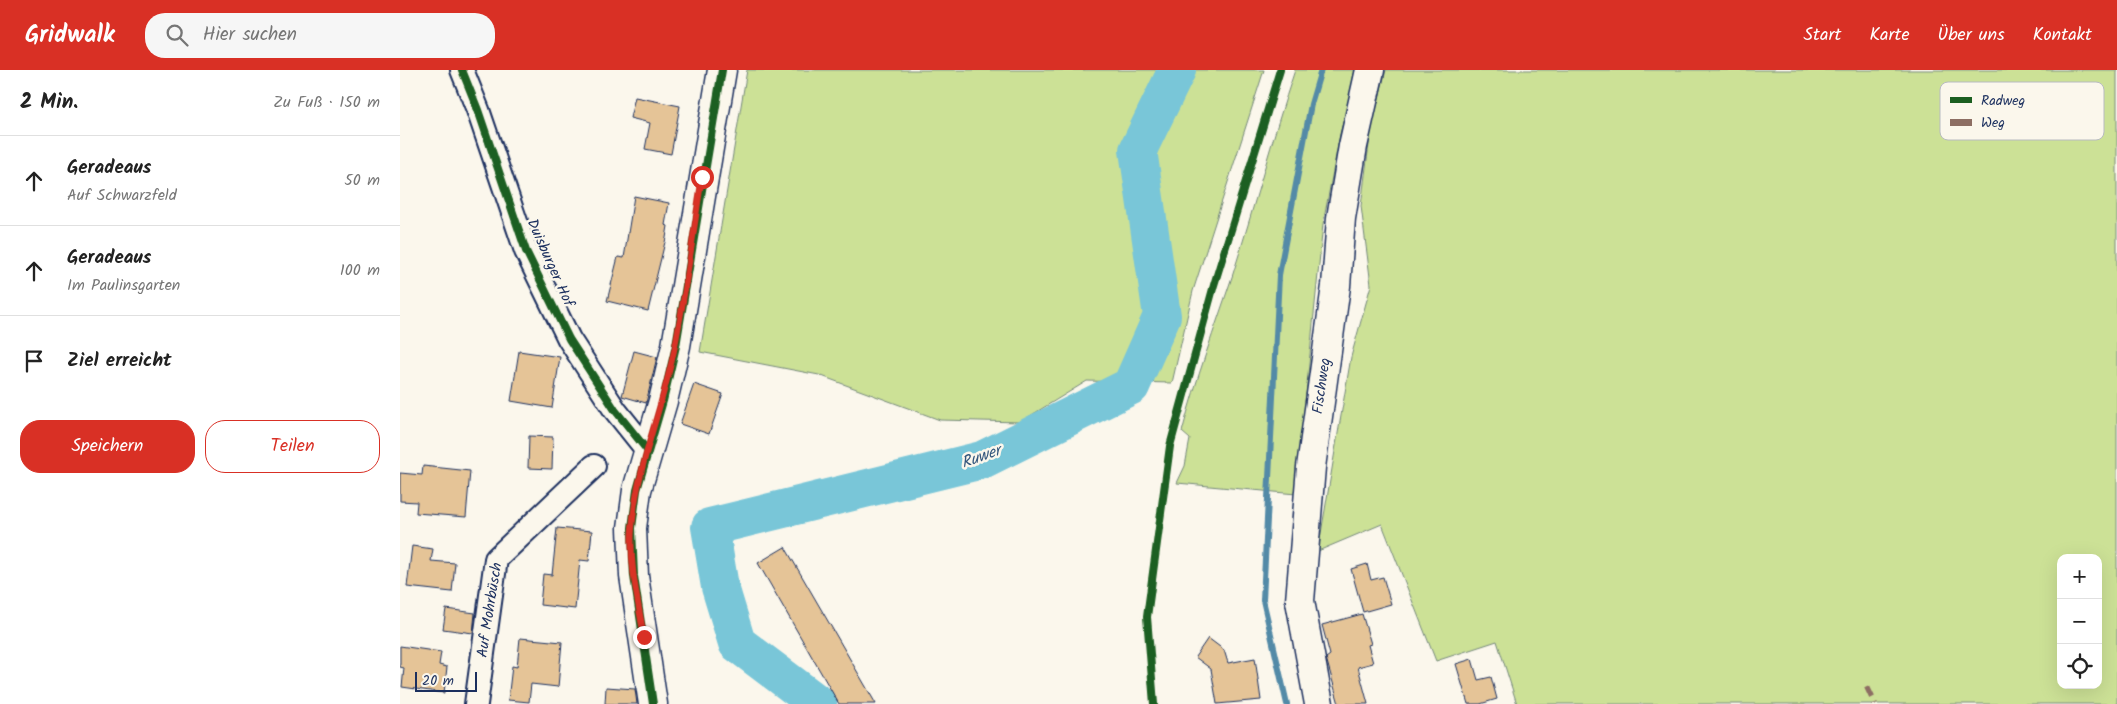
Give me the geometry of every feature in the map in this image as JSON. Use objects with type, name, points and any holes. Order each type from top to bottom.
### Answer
[{"type":"street","name":"Duisburger Hof","points":[[462,70],[478,110],[530,260],[569,339],[615,410],[647,450]]},
{"type":"street","points":[[653,704],[632,553],[632,528],[637,490],[647,450],[663,401],[676,346],[722,70]]},
{"type":"street","name":"Fischweg","points":[[1320,704],[1300,601],[1311,466],[1336,286],[1341,218],[1353,146],[1370,70]]},
{"type":"street","name":"Auf Mohrbüsch","points":[[476,704],[496,559],[594,466]]},
{"type":"green space","points":[[747,70],[1264,70],[1193,291],[1172,383],[1087,381],[1020,422],[940,420],[819,375],[700,352]]},
{"type":"green space","points":[[1295,70],[1357,70],[1340,134],[1323,224],[1296,494],[1177,483],[1185,466],[1190,439],[1182,432],[1187,412],[1232,277]]},
{"type":"green space","points":[[1386,70],[2117,70],[2117,704],[1517,704],[1497,641],[1436,661],[1382,524],[1318,551],[1351,357],[1371,285],[1361,206],[1371,129]]},
{"type":"building","points":[[635,97],[680,106],[671,154],[645,149],[650,123],[630,118]]},
{"type":"building","points":[[634,196],[669,203],[665,225],[668,226],[666,238],[648,311],[607,301],[618,257],[624,258]]},
{"type":"building","points":[[519,351],[560,357],[552,408],[511,401]]},
{"type":"building","points":[[634,351],[657,357],[646,403],[622,396]]},
{"type":"building","points":[[694,384],[723,394],[709,434],[680,424]]},
{"type":"building","points":[[529,436],[553,437],[552,469],[528,468]]},
{"type":"building","points":[[423,466],[470,471],[466,517],[416,513],[417,502],[400,501],[400,473],[422,475]]},
{"type":"building","points":[[557,528],[592,531],[589,561],[580,560],[575,609],[540,605],[543,574],[552,575]]},
{"type":"building","points":[[412,546],[433,549],[431,561],[455,563],[452,592],[407,587]]},
{"type":"building","points":[[785,547],[876,704],[839,704],[758,563]]},
{"type":"building","points":[[1367,564],[1371,580],[1383,577],[1391,604],[1363,612],[1351,569]]},
{"type":"building","points":[[446,609],[475,613],[473,633],[443,629]]},
{"type":"building","points":[[1362,614],[1371,644],[1368,645],[1373,663],[1358,667],[1368,704],[1339,704],[1326,658],[1330,655],[1322,625]]},
{"type":"building","points":[[520,638],[562,642],[558,687],[531,684],[529,702],[508,700],[512,666],[517,667]]},
{"type":"building","points":[[1208,638],[1224,650],[1228,663],[1255,658],[1261,700],[1217,704],[1211,669],[1195,657]]},
{"type":"building","points":[[400,646],[441,652],[439,665],[447,667],[444,693],[402,687],[404,668],[400,667]]},
{"type":"building","points":[[1472,659],[1478,680],[1491,677],[1497,699],[1480,704],[1468,704],[1456,664]]},
{"type":"building","points":[[606,687],[635,689],[637,704],[605,704]]},
{"type":"waterway","name":"Ruwer","points":[[818,704],[737,643],[720,587],[710,527],[982,460],[1131,386],[1162,316],[1138,150],[1177,70]]},
{"type":"waterway","points":[[1287,704],[1263,600],[1279,275],[1311,104],[1321,70]]},
{"type":"marked path","points":[[1867,687],[1875,704]]},
{"type":"cycle path","points":[[462,70],[478,110],[526,251],[569,339],[615,410],[647,450]]},
{"type":"cycle path","points":[[653,704],[634,576],[632,528],[637,490],[663,401],[676,346],[722,70]]},
{"type":"cycle path","points":[[1154,704],[1147,617],[1170,446],[1214,285],[1280,70]]},
{"type":"route","points":[[644,637],[634,576],[632,528],[637,490],[647,450],[663,401],[676,346],[702,177]]}]
